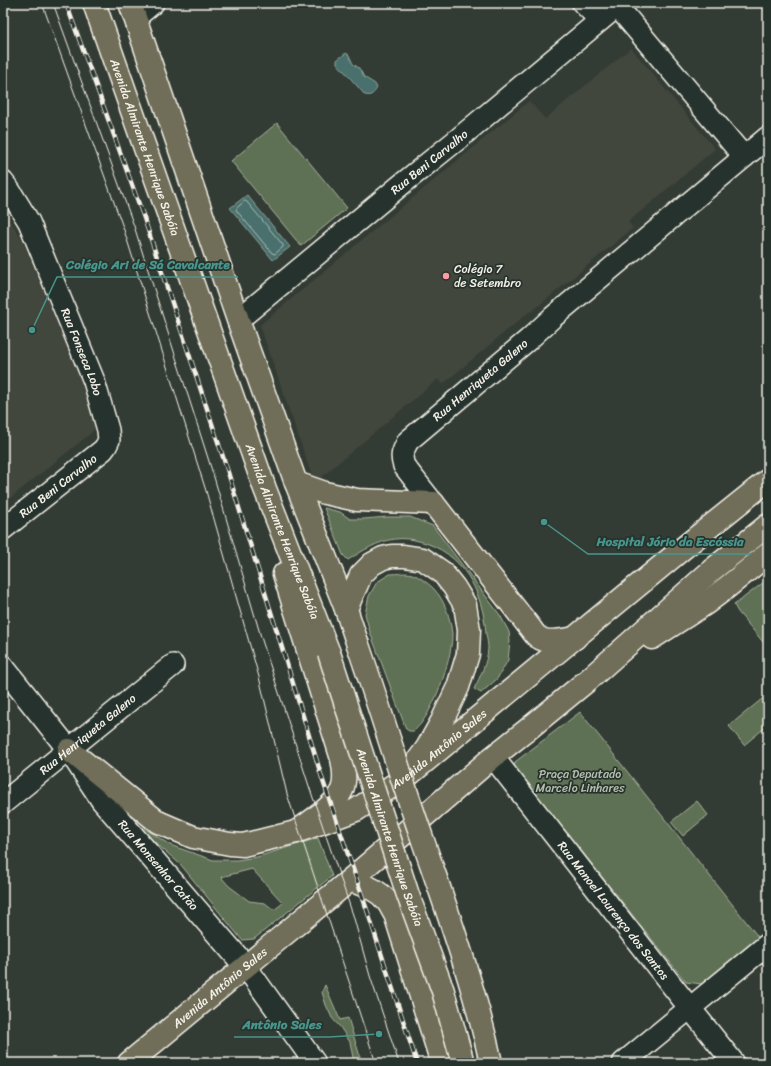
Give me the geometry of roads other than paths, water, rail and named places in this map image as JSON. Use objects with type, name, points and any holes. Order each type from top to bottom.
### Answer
[{"type":"main road","name":"Avenida Almirante Henrique Sabóia","points":[[94,3],[265,489],[329,653],[408,895],[443,991],[463,1063]]},
{"type":"main road","points":[[133,10],[238,320],[296,483],[346,609],[406,793],[466,967],[491,1063]]},
{"type":"main road","name":"Avenida Antônio Sales","points":[[69,750],[158,822],[193,837],[243,845],[296,832],[356,810],[406,777],[768,480]]},
{"type":"main road","points":[[296,483],[325,493],[357,500],[433,503]]},
{"type":"main road","points":[[265,489],[275,547],[342,759],[344,776],[342,790],[330,807],[296,832]]},
{"type":"main road","name":"Rua Henriqueta Galeno","points":[[433,503],[538,637],[546,640],[575,638]]},
{"type":"main road","name":"Avenida Antônio Sales","points":[[129,1063],[350,880],[493,757],[588,680],[712,570],[768,525]]},
{"type":"main road","points":[[588,680],[705,604],[768,554]]},
{"type":"main road","points":[[346,609],[361,575],[372,564],[383,558],[392,556],[424,559],[442,572],[454,586],[465,605],[469,630],[468,654],[458,687],[427,748],[406,777]]},
{"type":"main road","points":[[350,880],[368,886],[379,893],[387,901],[395,914],[442,1063]]},
{"type":"street","points":[[133,10],[153,3]]},
{"type":"street","points":[[583,3],[600,20]]},
{"type":"street","points":[[619,5],[744,157]]},
{"type":"street","name":"Rua Beni Carvalho","points":[[238,320],[619,5]]},
{"type":"street","name":"Rua Henriqueta Galeno","points":[[433,503],[404,466],[402,453],[408,441],[768,137]]},
{"type":"street","name":"Rua Fonseca Lobo","points":[[3,182],[29,222],[88,366],[96,388],[110,440]]},
{"type":"street","name":"Rua Beni Carvalho","points":[[3,529],[103,450],[110,440]]},
{"type":"street","name":"Rua Henriqueta Galeno","points":[[3,803],[173,665]]},
{"type":"street","name":"Rua Monsenhor Catão","points":[[3,667],[69,750],[102,800],[246,967],[315,1063]]},
{"type":"street","name":"Rua Manoel Lourenço dos Santos","points":[[493,757],[734,1063]]},
{"type":"street","points":[[622,1063],[768,944]]},
{"type":"water","points":[[346,53],[349,55],[353,64],[359,68],[364,77],[375,84],[377,88],[372,94],[365,95],[337,63],[337,60]]},
{"type":"water","points":[[247,195],[290,247],[273,260],[230,208]]},
{"type":"tram line","points":[[42,3],[124,230],[206,491],[259,677],[287,794],[376,1063]]},
{"type":"tram line","points":[[53,3],[134,226],[214,477],[261,637],[309,786],[353,915],[370,976],[399,1063]]},
{"type":"railway","points":[[66,3],[144,218],[227,469],[323,781],[417,1063]]},
{"type":"place","name":"Colégio 7 de Setembro","points":[[446,276]]},
{"type":"place","name":"Colégio Ari de Sá Cavalcante","points":[[32,330]]},
{"type":"place","name":"Hospital Jório da Escóssia","points":[[544,522]]},
{"type":"place","name":"Antônio Sales","points":[[379,1034]]},
{"type":"park label","name":"Praça Deputado Marcelo Linhares","points":[[580,781]]}]
